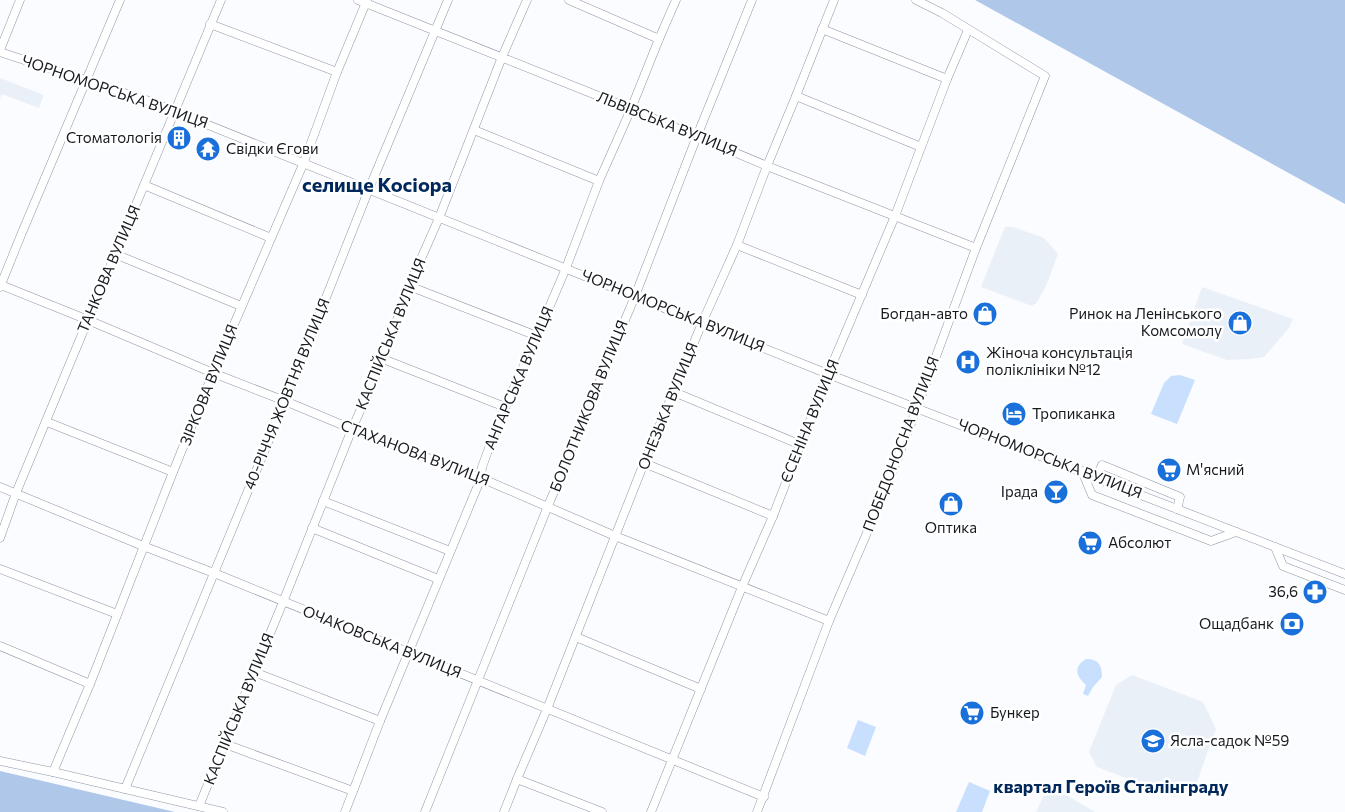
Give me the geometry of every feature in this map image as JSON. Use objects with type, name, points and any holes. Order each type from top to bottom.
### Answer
[{"type":"street","points":[[0,51],[20,0]]},
{"type":"street","points":[[0,286],[120,0]]},
{"type":"street","name":"ТАНКОВА ВУЛИЦЯ","points":[[0,538],[16,493],[221,0]]},
{"type":"street","name":"ЛЬВІВСЬКА ВУЛИЦЯ","points":[[358,0],[631,109],[767,166],[976,248]]},
{"type":"street","name":"40-РІЧЧЯ ЖОВТНЯ ВУЛИЦЯ","points":[[125,789],[285,401],[369,189],[448,0]]},
{"type":"street","name":"КАСПІЙСЬКА ВУЛИЦЯ","points":[[199,806],[352,429],[383,359],[409,286],[439,218],[502,57],[527,0]]},
{"type":"street","points":[[569,0],[658,39]]},
{"type":"street","name":"АНГАРСЬКА ВУЛИЦЯ","points":[[345,812],[380,721],[481,478],[482,467],[505,407],[566,268],[599,181],[676,0]]},
{"type":"street","name":"БОЛОТНИКОВА ВУЛИЦЯ","points":[[425,812],[635,296],[752,0]]},
{"type":"street","name":"ОНЕЗЬКА ВУЛИЦЯ","points":[[504,812],[547,709],[644,463],[702,323],[737,245],[834,0]]},
{"type":"street","points":[[916,0],[942,13],[968,30]]},
{"type":"street","name":"ЗІРКОВА ВУЛИЦЯ","points":[[53,772],[90,684],[213,373],[304,162],[337,72],[367,2]]},
{"type":"street","points":[[210,24],[337,72]]},
{"type":"street","points":[[822,29],[947,79]]},
{"type":"street","name":"ПОБЕДОНОСНА ВУЛИЦЯ","points":[[757,812],[829,621],[882,498],[976,248],[1045,76],[968,30]]},
{"type":"street","name":"ЄСЕНІНА ВУЛИЦЯ","points":[[652,812],[742,587],[773,516],[828,374],[895,216],[947,79],[968,30]]},
{"type":"street","name":"ЧОРНОМОРСЬКА ВУЛИЦЯ","points":[[0,51],[175,111],[828,374],[1345,574]]},
{"type":"street","points":[[796,96],[921,147]]},
{"type":"street","points":[[474,130],[599,181]]},
{"type":"street","points":[[144,185],[271,238]]},
{"type":"street","points":[[737,245],[862,295]]},
{"type":"street","points":[[115,254],[241,306]]},
{"type":"street","name":"СТАХАНОВА ВУЛИЦЯ","points":[[0,286],[88,320],[352,429],[481,478],[615,536],[829,621]]},
{"type":"street","points":[[409,286],[537,336]]},
{"type":"street","points":[[383,359],[505,407]]},
{"type":"street","points":[[674,392],[801,445]]},
{"type":"street","points":[[47,422],[173,472]]},
{"type":"street","points":[[644,463],[773,516]]},
{"type":"street","points":[[1097,477],[1102,465],[1180,497],[1177,508]]},
{"type":"street","points":[[1082,471],[1092,495],[1101,499],[1211,541],[1236,532]]},
{"type":"street","name":"ОЧАКОВСЬКА ВУЛИЦЯ","points":[[0,486],[143,546],[214,573],[764,797]]},
{"type":"street","points":[[323,501],[450,551]]},
{"type":"street","points":[[312,528],[438,579]]},
{"type":"street","points":[[1275,547],[1283,566],[1345,590]]},
{"type":"street","points":[[0,569],[117,614]]},
{"type":"street","points":[[576,636],[701,689]]},
{"type":"street","points":[[0,646],[90,684]]},
{"type":"street","points":[[254,672],[380,721]]},
{"type":"street","points":[[225,744],[353,791]]},
{"type":"street","points":[[0,761],[223,812]]},
{"type":"street","points":[[517,779],[602,812]]},
{"type":"shaded area","points":[[975,0],[1345,0],[1345,204]]},
{"type":"shaded area","points":[[0,78],[44,95],[39,108],[2,94],[0,99]]},
{"type":"shaded area","points":[[1005,227],[1013,227],[1044,238],[1058,254],[1046,286],[1037,302],[1032,306],[981,287]]},
{"type":"shaded area","name":"Ринок на Ленінського Комсомолу","points":[[1202,287],[1293,319],[1289,328],[1264,357],[1227,360],[1182,344]]},
{"type":"shaded area","points":[[1180,375],[1195,380],[1177,424],[1151,414],[1164,383],[1171,376]]},
{"type":"shaded area","points":[[1086,659],[1097,662],[1102,673],[1102,677],[1088,696],[1083,694],[1086,685],[1077,672],[1079,665]]},
{"type":"shaded area","name":"Ясла-садок №59","points":[[1132,675],[1203,702],[1216,729],[1194,790],[1175,797],[1097,767],[1089,752],[1116,685]]},
{"type":"shaded area","points":[[858,720],[876,727],[865,756],[847,748]]},
{"type":"shaded area","points":[[0,771],[175,812],[0,812]]},
{"type":"shaded area","points":[[969,782],[990,791],[982,812],[956,812]]},
{"type":"shaded area","points":[[1049,785],[1095,812],[1036,812]]},
{"type":"place","name":"Стоматологія","points":[[179,138]]},
{"type":"place","name":"Свідки Єгови","points":[[208,149]]},
{"type":"place","name":"Богдан-авто","points":[[985,314]]},
{"type":"place","name":"Ринок на Ленінського Комсомолу","points":[[1240,323]]},
{"type":"place","name":"Жіноча консультація поліклініки №12","points":[[968,362]]},
{"type":"place","name":"Тропиканка","points":[[1014,414]]},
{"type":"place","name":"М'ясний","points":[[1169,470]]},
{"type":"place","name":"Ірада","points":[[1056,492]]},
{"type":"place","name":"Оптика","points":[[951,504]]},
{"type":"place","name":"Абсолют","points":[[1090,543]]},
{"type":"place","name":"36,6","points":[[1315,592]]},
{"type":"place","name":"Ощадбанк","points":[[1292,624]]},
{"type":"place","name":"Бункер","points":[[972,713]]},
{"type":"place","name":"Ясла-садок №59","points":[[1153,741]]},
{"type":"district","name":"селище Косіора","points":[[377,185]]},
{"type":"district","name":"квартал Героїв Сталінграду","points":[[1111,787]]}]
